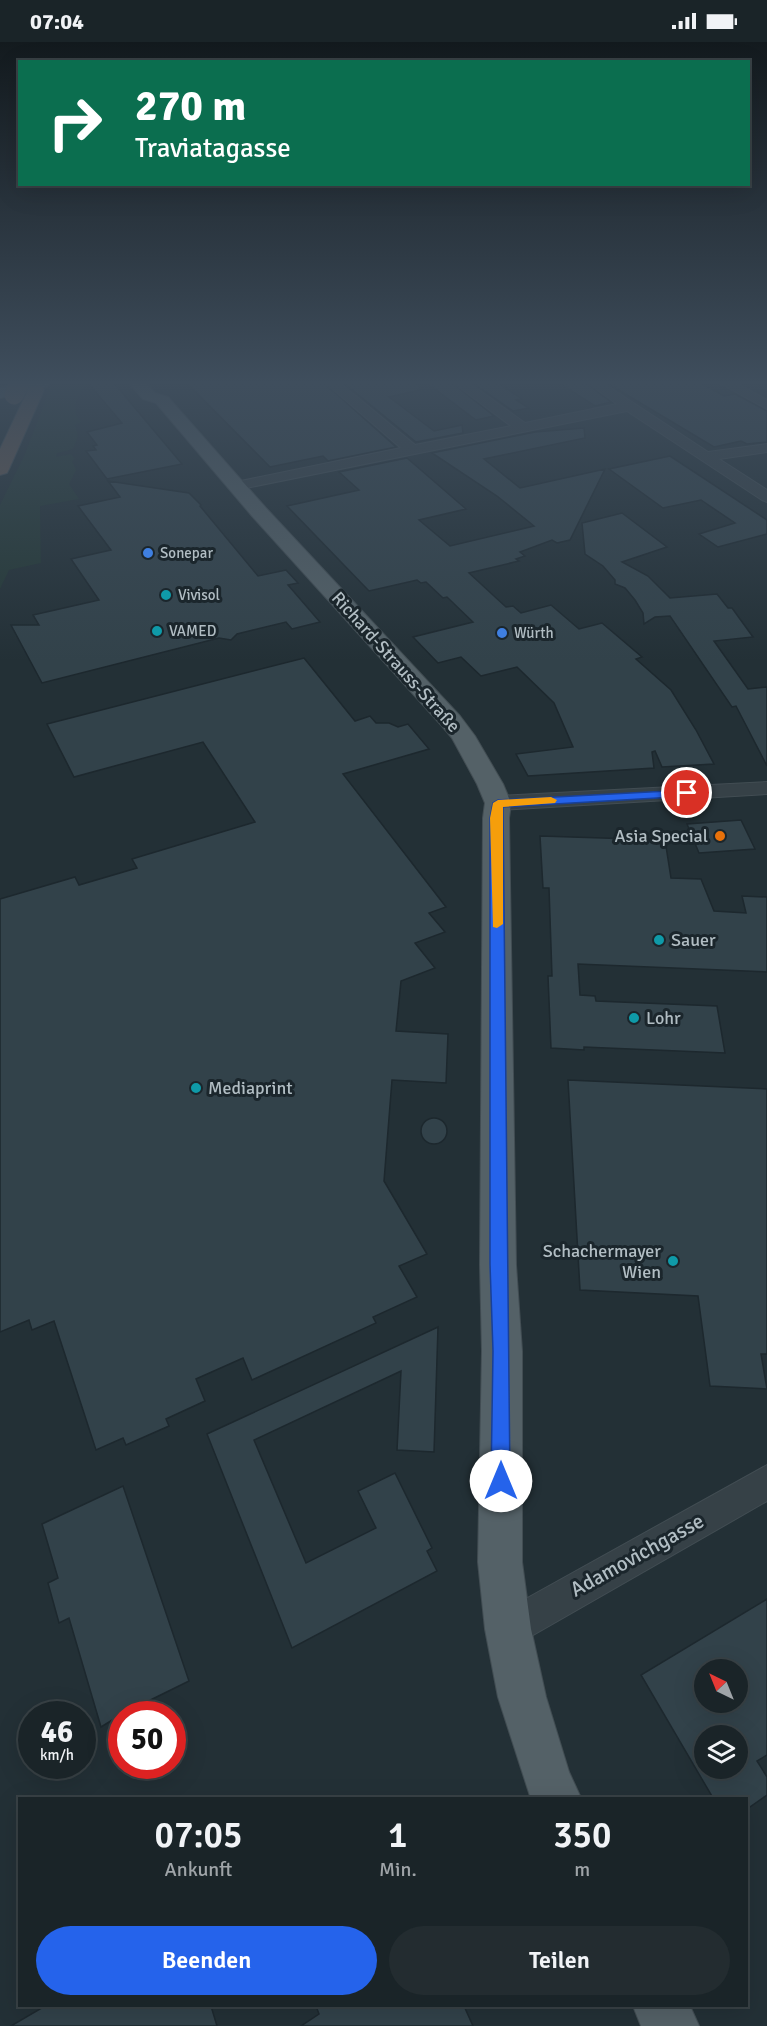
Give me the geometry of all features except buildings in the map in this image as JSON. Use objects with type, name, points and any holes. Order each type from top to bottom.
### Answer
[{"type":"main road","name":"Richard-Strauss-Straße","points":[[227,476],[463,736],[498,803]]},
{"type":"main road","points":[[498,803],[496,818],[498,1242],[502,1351],[500,1562],[508,1629],[522,1697],[547,1779],[556,1797]]},
{"type":"main road","points":[[661,2007],[671,2026]]},
{"type":"street","points":[[236,486],[287,476]]},
{"type":"street","points":[[736,476],[767,497]]},
{"type":"street","points":[[498,803],[767,788]]},
{"type":"street","name":"Adamovichgasse","points":[[508,1629],[767,1482]]},
{"type":"green space","points":[[14,476],[73,476],[69,484],[79,499],[40,506],[41,563],[9,570],[0,589],[0,505]]},
{"type":"slow traffic","points":[[497,924],[496,818],[498,803],[551,800]]},
{"type":"place","name":"Sonepar","points":[[148,553]]},
{"type":"place","name":"Vivisol","points":[[166,595]]},
{"type":"place","name":"VAMED","points":[[157,631]]},
{"type":"place","name":"Würth","points":[[502,633]]},
{"type":"place","name":"Asia Special","points":[[720,836]]},
{"type":"place","name":"Sauer","points":[[659,940]]},
{"type":"place","name":"Lohr","points":[[634,1018]]},
{"type":"place","name":"Mediaprint","points":[[196,1088]]},
{"type":"place","name":"Schachermayer Wien","points":[[673,1261]]},
{"type":"route","points":[[501,1481],[502,1351],[498,1264],[496,818],[498,803],[687,793]]}]
